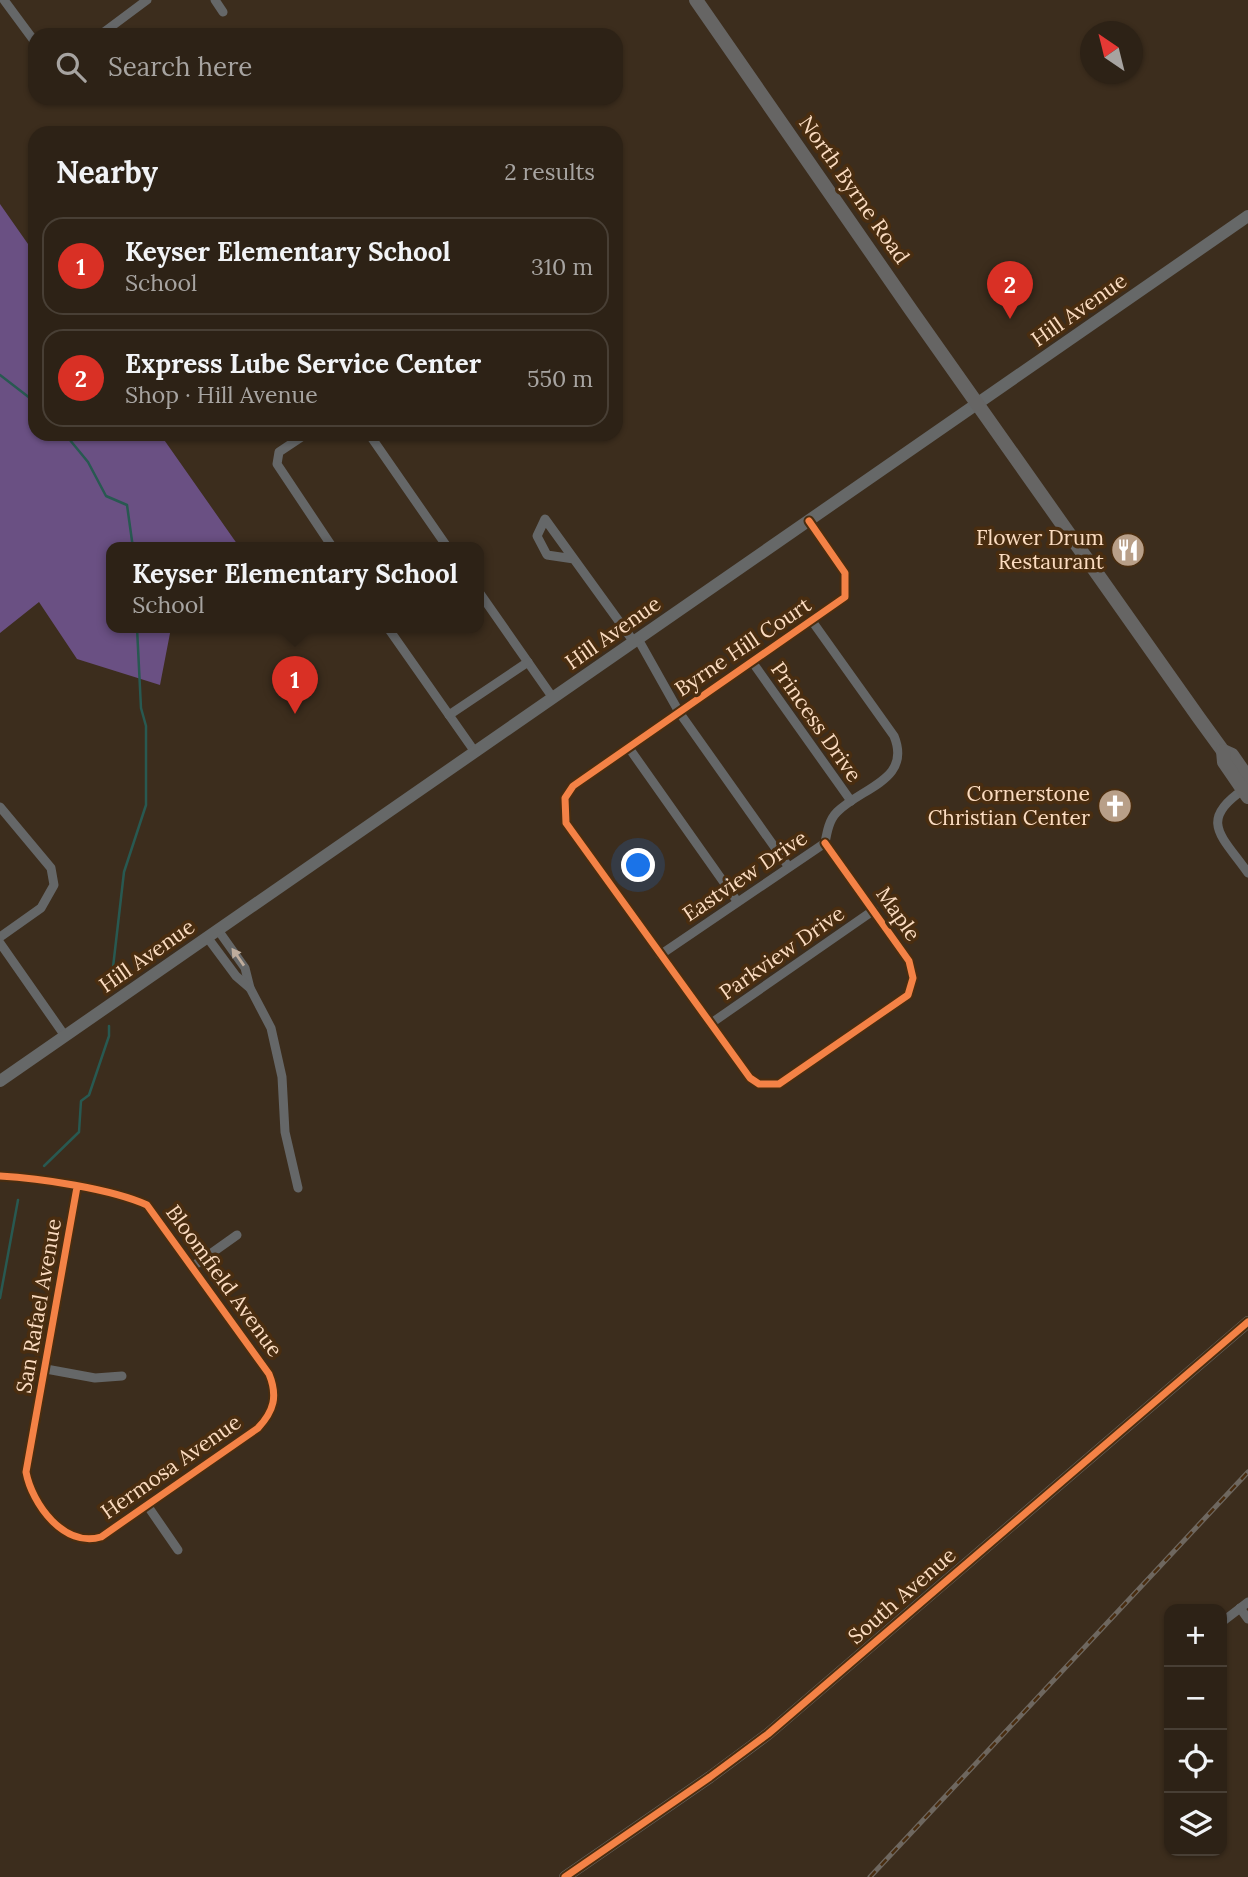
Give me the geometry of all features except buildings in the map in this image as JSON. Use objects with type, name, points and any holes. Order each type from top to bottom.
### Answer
[{"type":"main road","name":"North Byrne Road","points":[[696,0],[1223,751],[1224,762],[1246,788]]},
{"type":"main road","name":"Hill Avenue","points":[[0,1081],[1248,216]]},
{"type":"main road","name":"South Avenue","points":[[565,1877],[768,1734],[1248,1322]]},
{"type":"street","points":[[4,0],[28,33]]},
{"type":"street","points":[[109,28],[147,0]]},
{"type":"street","points":[[215,0],[223,12]]},
{"type":"street","points":[[296,441],[279,452],[277,464],[329,542]]},
{"type":"street","points":[[374,441],[444,542]]},
{"type":"street","points":[[574,559],[548,555],[537,536],[545,519],[636,640],[679,712],[788,866]]},
{"type":"street","name":"Byrne Hill Court","points":[[744,1070],[566,823],[565,798],[573,786],[845,597],[845,573],[808,521]]},
{"type":"street","points":[[484,599],[553,698]]},
{"type":"street","name":"Eastview Drive","points":[[660,955],[825,842],[835,813],[889,775],[898,763],[899,748],[894,736],[812,621]]},
{"type":"street","points":[[392,633],[475,751]]},
{"type":"street","points":[[449,715],[528,662]]},
{"type":"street","name":"Princess Drive","points":[[753,663],[851,801]]},
{"type":"street","points":[[629,748],[737,901]]},
{"type":"street","points":[[1246,788],[1223,806],[1217,815],[1217,824],[1248,873]]},
{"type":"street","points":[[0,807],[51,868],[54,876],[54,885],[41,908],[0,940],[65,1036]]},
{"type":"street","name":"Maple","points":[[744,1070],[759,1084],[779,1084],[908,995],[913,978],[909,961],[825,842]]},
{"type":"street","name":"Parkview Drive","points":[[710,1024],[874,910]]},
{"type":"street","points":[[213,933],[246,968],[250,988],[271,1028],[282,1077],[285,1132],[298,1188]]},
{"type":"street","name":"Bloomfield Avenue","points":[[0,1176],[78,1187],[134,1199],[147,1205],[269,1374],[275,1387],[274,1403]]},
{"type":"street","name":"San Rafael Avenue","points":[[74,1537],[56,1524],[36,1498],[26,1472],[78,1187]]},
{"type":"street","points":[[192,1267],[237,1235]]},
{"type":"street","points":[[46,1369],[95,1378],[122,1376]]},
{"type":"street","name":"Hermosa Avenue","points":[[74,1537],[101,1537],[258,1428],[269,1416],[274,1403]]},
{"type":"street","points":[[147,1505],[178,1550]]},
{"type":"street","points":[[1227,1618],[1244,1605],[1248,1619]]},
{"type":"shaded area","points":[[0,204],[28,244],[28,441],[165,441],[236,542],[106,542],[106,633],[170,633],[160,685],[77,659],[39,602],[0,633]]},
{"type":"waterway","points":[[0,375],[28,397]]},
{"type":"waterway","points":[[71,441],[88,462],[106,496],[127,505],[132,542]]},
{"type":"waterway","points":[[112,976],[124,872],[146,805],[146,726],[141,708],[137,633]]},
{"type":"waterway","points":[[44,1166],[79,1132],[81,1101],[89,1095],[109,1036],[109,1026]]},
{"type":"waterway","points":[[0,1298],[18,1200]]},
{"type":"railway","points":[[870,1877],[1248,1472]]},
{"type":"cycle path","points":[[809,521],[845,573],[845,597],[573,786],[565,798],[566,823],[750,1078],[759,1084],[779,1084],[908,995],[913,978],[909,961],[825,843]]},
{"type":"cycle path","points":[[0,1176],[75,1185],[147,1205],[269,1374],[272,1382],[273,1403],[258,1428],[101,1537],[87,1539],[63,1530],[52,1521],[35,1497],[26,1472],[77,1187]]},
{"type":"cycle path","points":[[565,1877],[768,1734],[1248,1322]]},
{"type":"place","name":"Express Lube Service Center","points":[[1010,319]]},
{"type":"place","name":"Flower Drum Restaurant","points":[[1128,550]]},
{"type":"place","name":"Keyser Elementary School","points":[[295,714]]},
{"type":"place","name":"Cornerstone Christian Center","points":[[1115,806]]}]
